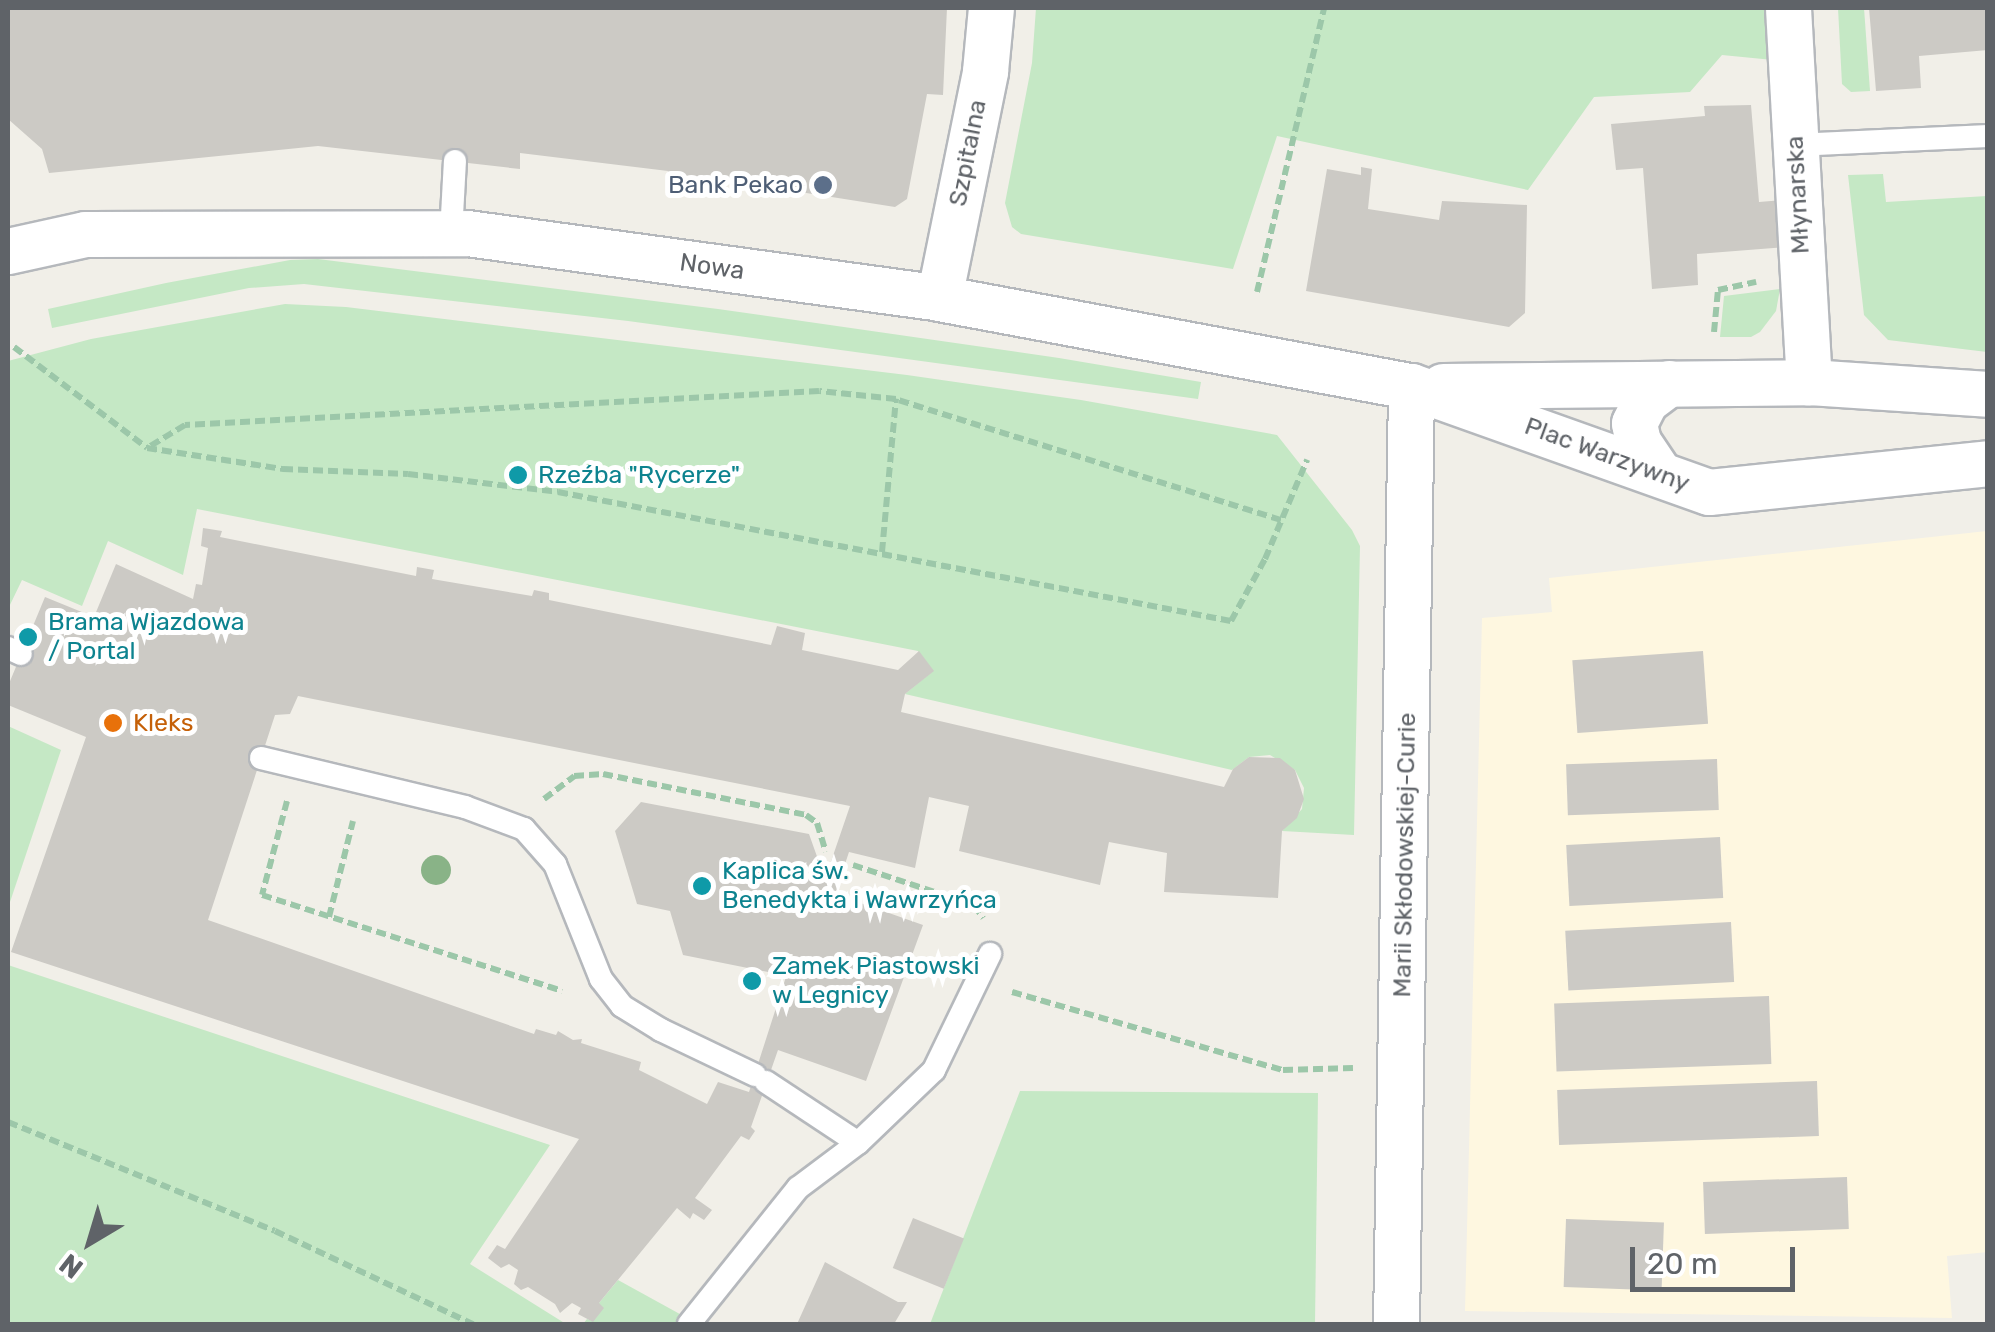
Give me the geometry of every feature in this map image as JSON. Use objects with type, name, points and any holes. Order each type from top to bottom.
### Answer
[{"type":"street","name":"Szpitalna","points":[[939,298],[984,71],[991,8]]},
{"type":"street","name":"Młynarska","points":[[1788,8],[1809,382]]},
{"type":"street","name":"Nowa","points":[[8,251],[85,234],[451,234],[939,298],[1410,386]]},
{"type":"street","points":[[1410,386],[1809,382],[1988,394]]},
{"type":"street","points":[[1660,473],[1638,442],[1634,423],[1646,400],[1669,383]]},
{"type":"street","name":"Plac Warzywny","points":[[1410,386],[1709,492],[1988,463]]},
{"type":"street","name":"Marii Skłodowskiej-Curie","points":[[1396,1324],[1410,386]]},
{"type":"lane","points":[[1795,144],[1988,136]]},
{"type":"lane","points":[[451,234],[455,161]]},
{"type":"lane","points":[[261,758],[465,807],[524,829],[556,864],[601,979],[634,1014],[761,1078],[858,1143]]},
{"type":"lane","points":[[689,1324],[798,1188],[858,1143],[934,1070],[990,954]]},
{"type":"path","points":[[1257,292],[1324,8]]},
{"type":"path","points":[[14,347],[147,448],[283,469],[408,474],[558,492],[1231,622],[1307,460]]},
{"type":"path","points":[[147,448],[185,425],[819,391],[896,399],[1281,520]]},
{"type":"path","points":[[882,552],[896,399]]},
{"type":"path","points":[[296,766],[262,895],[634,1014]]},
{"type":"path","points":[[524,829],[555,787],[574,776],[603,774],[806,815],[818,823],[826,852]]},
{"type":"path","points":[[329,916],[362,782]]},
{"type":"path","points":[[853,864],[974,905],[989,926],[990,954]]},
{"type":"path","points":[[1052,1003],[1283,1070],[1369,1068]]},
{"type":"path","points":[[8,1122],[275,1231],[473,1324]]},
{"type":"shaded area","points":[[1987,531],[1988,1252],[1947,1256],[1952,1318],[1465,1311],[1482,618],[1552,612],[1549,578]]},
{"type":"green space","points":[[1036,8],[1769,8],[1773,60],[1722,55],[1690,92],[1594,97],[1528,190],[1277,136],[1233,269],[1021,234],[1012,227],[1005,203],[1032,63]]},
{"type":"green space","points":[[1838,8],[1864,8],[1870,91],[1851,92],[1842,84]]},
{"type":"green space","points":[[1883,174],[1886,202],[1987,196],[1987,352],[1888,340],[1864,315],[1848,175]]},
{"type":"green space","points":[[318,259],[718,309],[1201,382],[1198,399],[628,321],[304,284],[249,288],[52,328],[48,309],[290,260]]},
{"type":"green space","points":[[1780,289],[1776,311],[1760,332],[1751,337],[1720,337],[1724,296]]},
{"type":"green space","points":[[285,304],[346,307],[907,375],[1081,400],[1277,435],[1352,530],[1360,546],[1354,835],[1282,831],[1302,809],[1304,788],[1295,770],[1270,755],[1249,757],[1232,770],[905,694],[933,671],[918,651],[197,509],[183,575],[108,541],[82,606],[22,580],[8,609],[8,361],[91,339]]},
{"type":"green space","points":[[8,726],[61,750],[8,908]]},
{"type":"green space","points":[[8,965],[550,1145],[470,1264],[566,1324],[10,1324]]},
{"type":"green space","points":[[1020,1091],[1318,1093],[1315,1324],[930,1324]]},
{"type":"green space","points":[[618,1280],[698,1324],[583,1324],[587,1319],[593,1321],[599,1303]]},
{"type":"building","points":[[9,8],[947,8],[943,95],[927,94],[907,199],[895,207],[698,176],[695,191],[666,187],[668,171],[520,153],[520,169],[318,146],[49,173],[42,149],[8,119]]},
{"type":"building","points":[[1869,8],[1988,8],[1988,50],[1919,56],[1921,88],[1876,91]]},
{"type":"building","points":[[1751,105],[1759,202],[1784,200],[1787,247],[1697,254],[1698,285],[1652,289],[1643,168],[1616,170],[1611,124],[1705,116],[1704,106]]},
{"type":"building","points":[[1361,167],[1372,169],[1368,209],[1439,220],[1442,201],[1527,205],[1525,313],[1509,327],[1306,291],[1327,169],[1361,175]]},
{"type":"building","points":[[203,528],[222,531],[220,537],[416,576],[417,567],[434,570],[432,579],[532,596],[534,590],[549,593],[549,600],[771,645],[777,626],[805,633],[802,650],[898,670],[919,651],[934,671],[905,694],[901,712],[1224,787],[1233,769],[1249,757],[1280,758],[1295,770],[1304,799],[1297,818],[1282,831],[1278,898],[1164,892],[1167,853],[1109,842],[1100,885],[959,851],[969,806],[929,797],[915,868],[849,852],[835,894],[923,925],[866,1081],[778,1050],[751,1127],[755,1131],[749,1140],[741,1136],[695,1198],[712,1210],[704,1220],[693,1213],[690,1219],[677,1208],[599,1303],[604,1308],[593,1322],[578,1314],[581,1308],[572,1303],[560,1313],[555,1304],[528,1287],[521,1290],[514,1284],[518,1270],[509,1264],[501,1268],[488,1258],[497,1245],[505,1249],[579,1139],[11,952],[86,737],[8,705],[8,686],[45,597],[94,617],[116,564],[193,599],[196,584],[202,585],[208,548],[201,546]],"holes":[[[298,696],[850,806],[825,879],[809,834],[641,802],[615,831],[637,904],[670,911],[683,955],[773,973],[788,953],[793,955],[749,1092],[718,1082],[707,1104],[639,1070],[641,1062],[581,1043],[582,1039],[573,1040],[558,1031],[556,1035],[536,1029],[534,1034],[208,920],[275,715],[290,714]]]},
{"type":"building","points":[[1703,651],[1708,724],[1577,733],[1572,660]]},
{"type":"building","points":[[1717,759],[1719,810],[1568,815],[1566,764]]},
{"type":"building","points":[[1720,837],[1723,898],[1569,906],[1566,845]]},
{"type":"building","points":[[1731,922],[1734,982],[1568,991],[1565,931]]},
{"type":"building","points":[[1769,996],[1771,1064],[1557,1071],[1554,1004]]},
{"type":"building","points":[[1817,1081],[1819,1136],[1559,1145],[1557,1090]]},
{"type":"building","points":[[1847,1177],[1849,1229],[1705,1234],[1703,1182]]},
{"type":"building","points":[[913,1218],[964,1239],[944,1289],[893,1268]]},
{"type":"building","points":[[1566,1219],[1664,1222],[1662,1290],[1564,1287]]},
{"type":"building","points":[[825,1262],[898,1302],[907,1302],[894,1324],[797,1324]]},
{"type":"place","name":"Bank Pekao","points":[[823,185]]},
{"type":"place","name":"Rzeźba \"Rycerze\"","points":[[518,475]]},
{"type":"place","name":"Brama Wjazdowa / Portal","points":[[28,637]]},
{"type":"place","name":"Kleks","points":[[113,723]]},
{"type":"place","name":"Kaplica św. Benedykta i Wawrzyńca","points":[[702,886]]},
{"type":"place","name":"Zamek Piastowski w Legnicy","points":[[752,981]]}]
